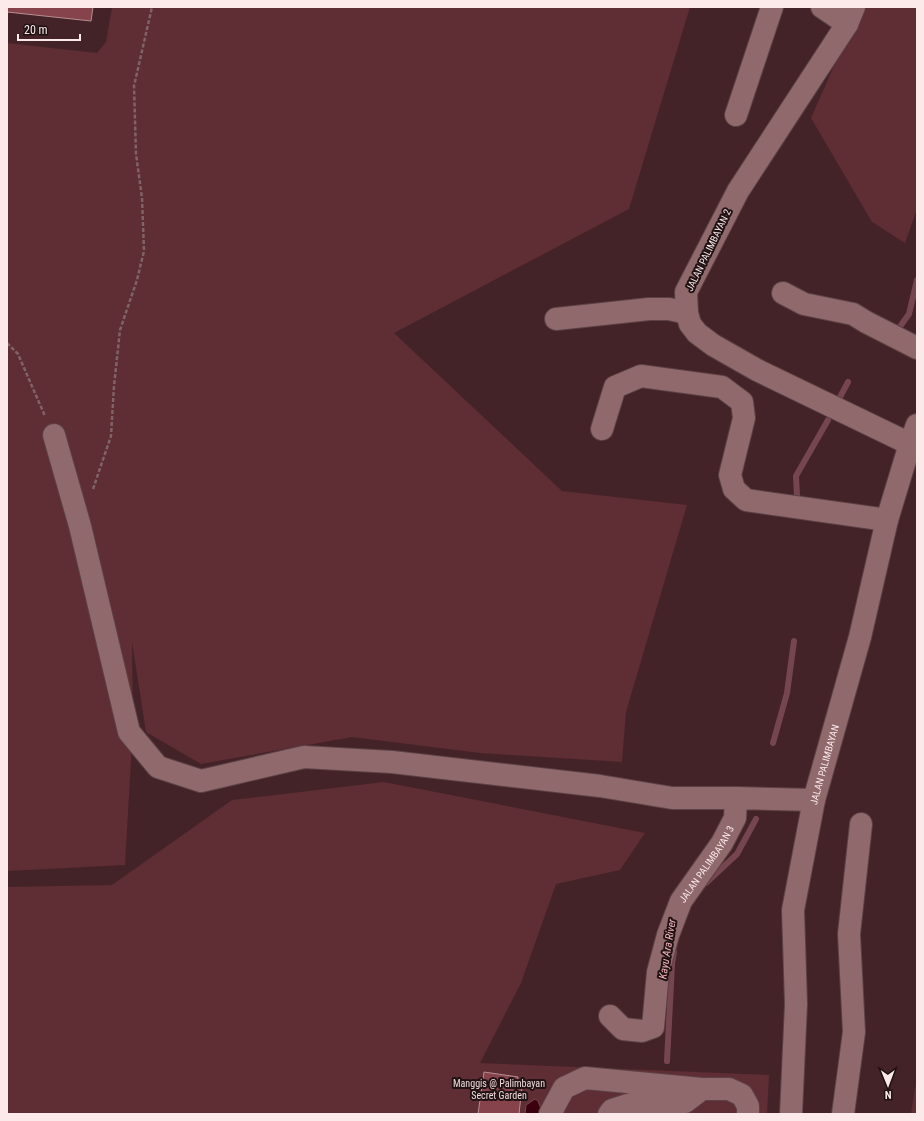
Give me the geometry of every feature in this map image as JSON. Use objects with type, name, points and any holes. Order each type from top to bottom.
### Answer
[{"type":"street","points":[[736,115],[772,7]]},
{"type":"street","points":[[822,7],[851,15]]},
{"type":"street","name":"JALAN PALIMBAYAN 2","points":[[851,15],[738,191],[686,292],[687,314],[690,324],[697,333],[713,345],[756,370],[913,434]]},
{"type":"street","points":[[783,293],[804,304],[853,314],[917,348]]},
{"type":"street","points":[[556,319],[649,309],[669,309],[687,314]]},
{"type":"street","points":[[602,429],[616,387],[641,376],[722,387],[742,402],[744,418],[730,475],[734,489],[746,500],[887,520]]},
{"type":"street","name":"JALAN PALIMBAYAN","points":[[792,1114],[796,1004],[793,910],[814,800],[860,637],[887,520],[913,434]]},
{"type":"street","points":[[54,435],[80,526],[129,732],[158,767],[201,781],[304,757],[407,764],[600,786],[672,798],[814,800]]},
{"type":"street","name":"JALAN PALIMBAYAN 3","points":[[610,1016],[623,1029],[642,1031],[653,1027],[658,972],[668,935],[681,901],[722,844],[735,818],[736,798]]},
{"type":"street","points":[[843,1114],[854,1032],[849,934],[861,824]]},
{"type":"street","points":[[550,1114],[564,1088],[585,1078],[702,1089],[729,1089],[742,1095],[748,1106],[748,1114]]},
{"type":"street","points":[[609,1114],[612,1110],[631,1104],[685,1102],[702,1089]]},
{"type":"path","points":[[90,496],[111,436],[114,386],[120,330],[137,280],[144,251],[142,198],[136,154],[134,86],[152,7]]},
{"type":"path","points":[[7,343],[18,354],[54,435]]},
{"type":"green space","points":[[112,7],[690,7],[629,209],[394,333],[562,491],[687,505],[626,712],[622,762],[480,753],[352,737],[201,764],[146,732],[132,642],[133,726],[125,865],[7,871],[7,43],[97,53],[106,42]]},
{"type":"green space","points":[[860,7],[917,7],[917,209],[905,243],[872,222],[811,118]]},
{"type":"green space","name":"Manggis @ Palimbayan Secret Garden","points":[[384,782],[645,833],[620,870],[556,884],[521,983],[480,1063],[769,1075],[767,1114],[7,1114],[7,887],[112,885],[232,800]]},
{"type":"green space","points":[[917,1076],[917,1114],[911,1114]]},
{"type":"shaded area","points":[[535,1099],[538,1101],[541,1114],[525,1114],[526,1105]]},
{"type":"building","points":[[7,7],[93,7],[91,21],[7,12]]},
{"type":"building","points":[[484,1072],[518,1077],[517,1086],[522,1087],[519,1114],[478,1114]]},
{"type":"waterway","name":"Kayu Ara River","points":[[899,328],[909,314],[917,280]]},
{"type":"waterway","name":"Kayu Ara River","points":[[839,399],[848,382]]},
{"type":"waterway","name":"Kayu Ara River","points":[[797,496],[796,476],[828,420]]},
{"type":"waterway","name":"Kayu Ara River","points":[[773,743],[787,693],[794,641]]},
{"type":"waterway","name":"Kayu Ara River","points":[[706,883],[737,854],[756,819]]},
{"type":"waterway","name":"Kayu Ara River","points":[[667,1061],[672,964],[674,952]]}]
